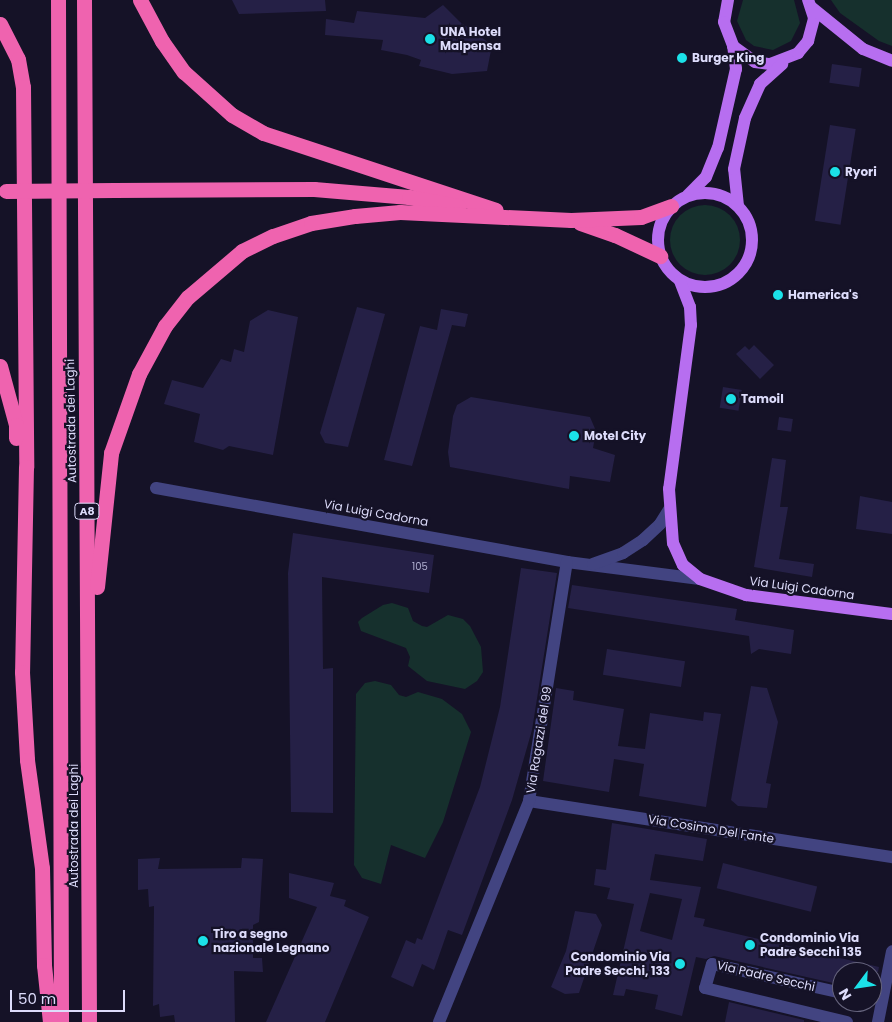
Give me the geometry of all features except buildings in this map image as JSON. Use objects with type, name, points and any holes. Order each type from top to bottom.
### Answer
[{"type":"highway","name":"Autostrada dei Laghi","points":[[58,0],[61,1022]]},
{"type":"highway","name":"Autostrada dei Laghi","points":[[84,0],[85,371],[90,651],[89,1022]]},
{"type":"highway","points":[[140,0],[162,41],[184,72],[206,95],[240,120],[289,142],[511,215]]},
{"type":"highway","points":[[0,24],[18,59],[23,87],[26,467],[22,672],[27,760],[42,868],[44,965],[50,1022]]},
{"type":"highway","points":[[3,191],[314,189],[409,197],[511,215]]},
{"type":"highway","points":[[90,651],[112,453],[139,374],[165,326],[188,297],[242,251],[272,236],[311,223],[400,212],[511,215],[571,220],[641,217],[671,206]]},
{"type":"highway","points":[[571,220],[615,235],[660,256]]},
{"type":"highway","points":[[0,366],[16,425],[18,546],[23,580]]},
{"type":"main road","points":[[688,195],[715,193],[738,206],[747,218],[752,245],[742,270],[731,280],[712,287],[692,286],[680,281],[668,270],[660,256],[658,230],[671,206],[688,195],[706,176],[718,148],[736,69],[733,46],[724,22],[728,0]]},
{"type":"main road","points":[[810,3],[863,49],[892,61]]},
{"type":"main road","points":[[738,206],[734,169],[745,118],[760,84],[769,73],[798,53],[808,42],[814,18],[810,3]]},
{"type":"main road","points":[[733,46],[755,62],[770,64],[785,61]]},
{"type":"main road","points":[[680,281],[690,307],[691,325],[668,489],[673,543],[682,565],[700,579]]},
{"type":"main road","name":"Via Luigi Cadorna","points":[[700,579],[746,595],[892,614]]},
{"type":"street","name":"Via Luigi Cadorna","points":[[156,488],[567,562],[700,579]]},
{"type":"street","name":"Via Luigi Cadorna","points":[[591,565],[623,552],[643,540],[660,524],[670,508]]},
{"type":"street","name":"Via Ragazzi del 99","points":[[439,1022],[529,801],[567,562]]},
{"type":"street","name":"Via Cosimo Del Fante","points":[[529,801],[892,857]]},
{"type":"street","points":[[882,983],[892,950]]},
{"type":"street","name":"Via Padre Secchi","points":[[832,991],[712,964],[705,988],[848,1022]]},
{"type":"green space","points":[[743,0],[794,0],[800,23],[791,41],[773,50],[754,46],[746,40],[737,21]]},
{"type":"green space","points":[[831,0],[892,0],[892,46],[879,41],[840,13]]},
{"type":"green space","points":[[712,205],[725,211],[734,220],[738,226],[740,240],[738,254],[730,265],[719,273],[698,275],[691,273],[680,265],[672,254],[670,233],[672,226],[680,215],[691,207]]},
{"type":"green space","points":[[392,603],[408,608],[413,621],[422,626],[427,627],[448,615],[463,619],[470,626],[481,647],[483,672],[477,681],[465,689],[427,681],[408,666],[410,657],[406,648],[361,631],[358,622],[362,618],[383,605]]},
{"type":"green space","points":[[375,681],[391,685],[399,695],[406,697],[418,692],[442,699],[462,714],[471,732],[443,822],[425,858],[391,845],[381,884],[362,878],[354,865],[356,694],[365,683]]},
{"type":"place","name":"UNA Hotel Malpensa","points":[[430,39]]},
{"type":"place","name":"Burger King","points":[[682,58]]},
{"type":"place","name":"Ryori","points":[[835,172]]},
{"type":"place","name":"Hamerica's","points":[[778,295]]},
{"type":"place","name":"Tamoil","points":[[731,399]]},
{"type":"place","name":"Motel City","points":[[574,436]]},
{"type":"place","name":"Tiro a segno nazionale Legnano","points":[[203,941]]},
{"type":"place","name":"Condominio Via Padre Secchi 135","points":[[750,945]]},
{"type":"place","name":"Condominio Via Padre Secchi, 133","points":[[680,964]]}]
